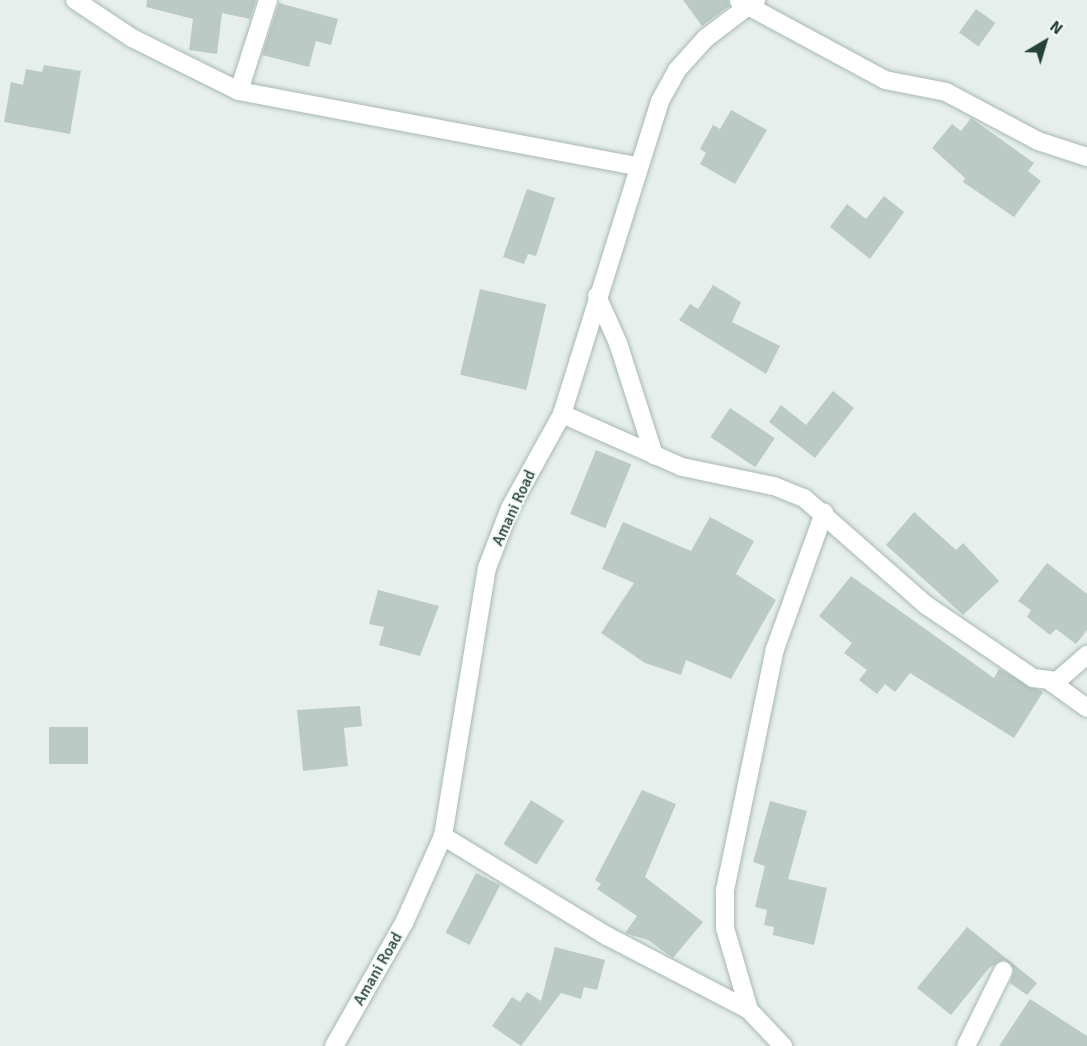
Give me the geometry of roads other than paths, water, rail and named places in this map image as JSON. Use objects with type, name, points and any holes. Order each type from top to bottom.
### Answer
[{"type":"street","points":[[75,0],[132,38],[239,91],[637,166]]},
{"type":"street","points":[[239,91],[268,0]]},
{"type":"street","points":[[746,3],[885,80],[946,92],[1038,141],[1087,157]]},
{"type":"street","name":"Amani Road","points":[[334,1046],[404,923],[443,836],[487,568],[510,508],[562,414],[637,166],[660,101],[677,70],[746,3]]},
{"type":"street","points":[[597,296],[618,343],[654,455]]},
{"type":"street","points":[[562,414],[703,474],[788,490],[824,513],[926,605],[1033,678],[1051,682],[1087,708]]},
{"type":"street","points":[[749,1010],[725,928],[725,890],[776,649],[824,513]]},
{"type":"street","points":[[1051,682],[1074,670],[1087,655]]},
{"type":"street","points":[[443,836],[607,936],[749,1010],[783,1046]]},
{"type":"street","points":[[966,1046],[1003,971]]}]
